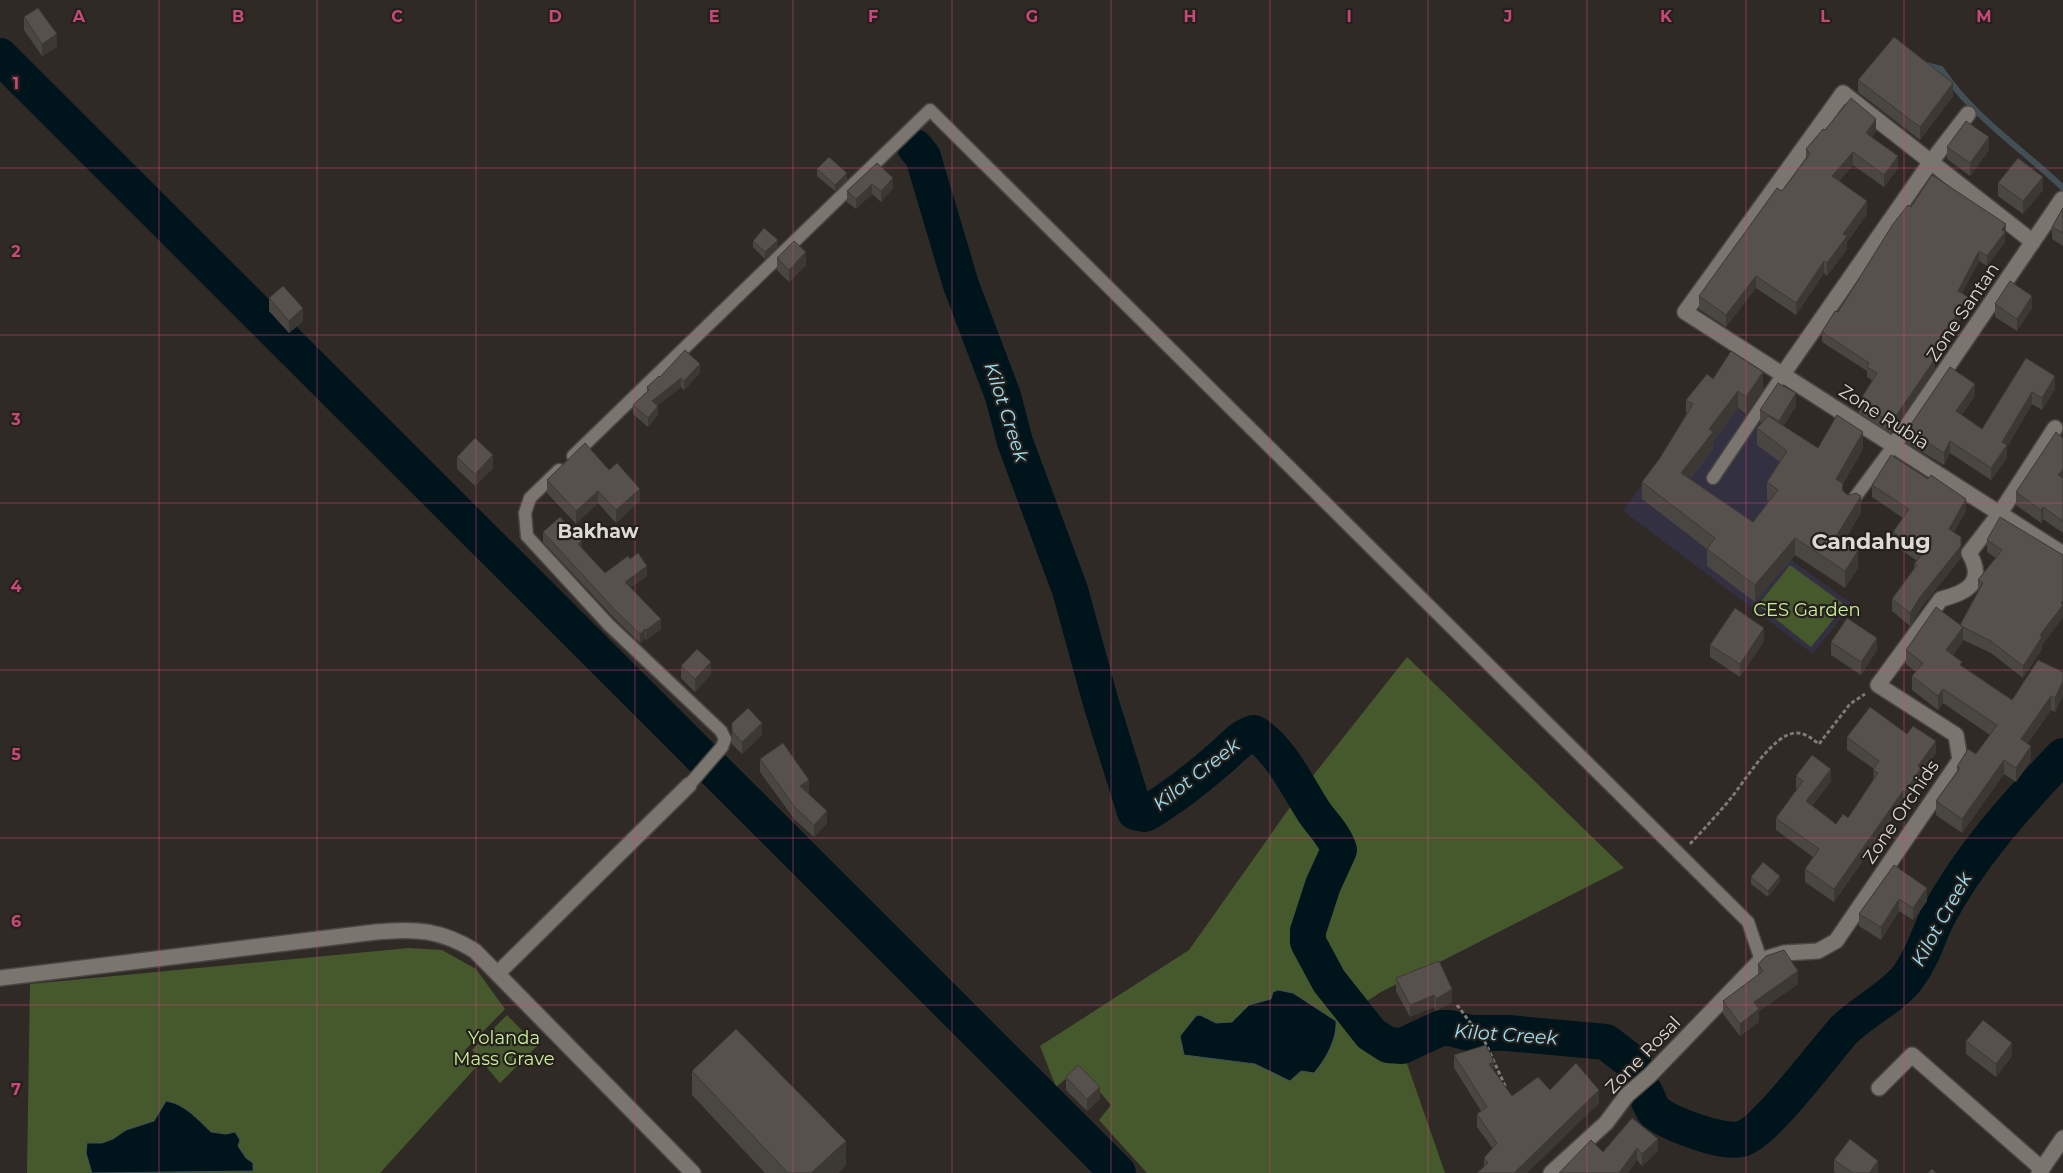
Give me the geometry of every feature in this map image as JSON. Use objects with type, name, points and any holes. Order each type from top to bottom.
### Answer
[{"type":"street","name":"Zone Rubia","points":[[1930,163],[1843,92],[1685,312],[2063,554]]},
{"type":"street","points":[[1783,374],[1930,163],[1968,114]]},
{"type":"street","points":[[1930,163],[2033,242]]},
{"type":"street","name":"Zone Santan","points":[[1894,445],[2062,199]]},
{"type":"street","points":[[1878,685],[1941,599],[1954,596],[1970,587],[1976,574],[1974,562],[1969,553],[2000,513],[2055,428]]},
{"type":"street","name":"Zone Orchids","points":[[1761,960],[1784,953],[1818,951],[1836,941],[1960,760],[1956,735],[1878,685]]},
{"type":"street","points":[[498,974],[689,785]]},
{"type":"street","points":[[0,978],[398,930],[444,934],[475,951],[693,1173]]},
{"type":"street","name":"Zone Rosal","points":[[1551,1173],[1606,1123],[1627,1095],[1650,1075],[1761,960]]},
{"type":"street","points":[[1879,1088],[1912,1056],[2040,1171],[2063,1138]]},
{"type":"lane","points":[[689,785],[722,747],[725,739],[721,731],[608,625],[526,536],[525,513],[530,498],[930,110],[1748,922],[1761,960]]},
{"type":"lane","points":[[1713,478],[1783,374]]},
{"type":"lane","points":[[1850,504],[1894,445]]},
{"type":"path","points":[[1680,855],[1731,798],[1765,755],[1784,737],[1796,733],[1807,735],[1819,744],[1850,704],[1878,685]]},
{"type":"path","points":[[1457,1005],[1485,1042],[1508,1091]]},
{"type":"shaded area","points":[[1705,387],[1839,476],[1787,557],[1852,604],[1813,654],[1623,511],[1664,454]]},
{"type":"green space","name":"CES Garden","points":[[1790,565],[1845,605],[1811,647],[1758,605]]},
{"type":"green space","points":[[1407,657],[1624,868],[1381,992],[1361,1005],[1338,973],[1317,933],[1352,852],[1348,836],[1308,782]]},
{"type":"green space","points":[[1293,803],[1324,846],[1295,935],[1299,950],[1307,967],[1330,1002],[1370,1049],[1382,1060],[1405,1058],[1445,1173],[1147,1173],[1099,1120],[1111,1105],[1079,1068],[1056,1087],[1040,1046],[1189,950]]},
{"type":"green space","points":[[409,948],[442,950],[476,969],[505,1009],[465,1050],[478,1065],[380,1173],[27,1173],[30,984]]},
{"type":"green space","name":"Yolanda Mass Grave","points":[[507,1015],[537,1046],[500,1083],[472,1050]]},
{"type":"water","points":[[1278,990],[1293,993],[1336,1021],[1335,1035],[1330,1048],[1323,1062],[1314,1073],[1301,1071],[1290,1081],[1255,1064],[1184,1055],[1180,1036],[1196,1016],[1200,1015],[1216,1023],[1232,1022],[1249,1005],[1271,999],[1273,992]]},
{"type":"water","points":[[166,1101],[185,1109],[211,1132],[226,1134],[235,1132],[240,1140],[238,1146],[246,1158],[253,1163],[253,1171],[92,1173],[86,1153],[87,1143],[102,1143],[113,1139],[126,1130],[154,1121]]},
{"type":"building","points":[[38,8],[57,34],[42,44],[24,17]]},
{"type":"building","points":[[1894,37],[1953,83],[1920,127],[1858,80]]},
{"type":"building","points":[[1851,98],[1876,119],[1866,133],[1898,156],[1884,175],[1853,152],[1832,176],[1867,201],[1843,234],[1847,236],[1827,263],[1824,261],[1796,303],[1756,276],[1726,315],[1699,296],[1777,188],[1782,191],[1810,154],[1806,149],[1823,129],[1825,130]]},
{"type":"building","points":[[1966,121],[1989,137],[1970,163],[1947,147]]},
{"type":"building","points":[[829,157],[847,173],[835,185],[817,169]]},
{"type":"building","points":[[2018,158],[2043,177],[2023,201],[1998,183]]},
{"type":"building","points":[[877,163],[893,178],[881,191],[872,184],[856,199],[847,191]]},
{"type":"building","points":[[1932,175],[2006,224],[2002,230],[2005,232],[1987,256],[1979,251],[1958,291],[1968,297],[1930,356],[1935,359],[1891,423],[1859,402],[1877,373],[1867,367],[1869,363],[1822,332],[1835,311],[1838,312],[1893,224],[1908,205],[1911,207]]},
{"type":"building","points":[[2063,208],[2063,233],[2052,227]]},
{"type":"building","points":[[764,228],[778,240],[765,252],[753,241]]},
{"type":"building","points":[[794,241],[806,252],[789,270],[777,258]]},
{"type":"building","points":[[2010,281],[2032,296],[2017,319],[1995,304]]},
{"type":"building","points":[[283,286],[303,308],[289,321],[269,298]]},
{"type":"building","points":[[685,350],[700,364],[684,381],[681,378],[652,401],[658,406],[648,418],[633,405],[649,390],[647,387],[660,377]]},
{"type":"building","points":[[1731,351],[1763,372],[1746,397],[1738,391],[1709,429],[1713,432],[1681,473],[1753,522],[1778,490],[1767,482],[1787,451],[1757,428],[1768,416],[1818,448],[1837,415],[1863,432],[1836,479],[1843,484],[1842,490],[1846,494],[1856,493],[1861,496],[1835,538],[1858,551],[1845,571],[1795,538],[1755,585],[1707,549],[1715,538],[1642,482],[1660,458],[1693,404],[1686,400],[1707,374],[1713,379]]},
{"type":"building","points":[[2026,358],[2055,376],[2042,398],[2032,392],[2002,442],[2007,445],[1991,468],[1950,441],[1944,453],[1907,430],[1950,367],[1975,384],[1956,411],[1982,429]]},
{"type":"building","points":[[1778,383],[1796,393],[1779,421],[1760,410]]},
{"type":"building","points":[[2056,432],[2063,438],[2063,469],[2058,475],[2063,478],[2063,521],[2043,507],[2041,510],[2016,492]]},
{"type":"building","points":[[475,438],[493,455],[475,474],[457,457]]},
{"type":"building","points":[[585,443],[609,470],[617,463],[640,489],[616,510],[598,491],[576,511],[547,480]]},
{"type":"building","points":[[1891,455],[1928,479],[1931,475],[1966,499],[1949,529],[1961,537],[1961,546],[1920,597],[1910,613],[1892,599],[1917,565],[1914,564],[1923,553],[1893,532],[1909,509],[1872,485]]},
{"type":"building","points":[[560,517],[582,541],[578,544],[605,573],[628,556],[630,559],[638,553],[647,566],[625,582],[661,619],[640,634],[615,610],[543,532]]},
{"type":"building","points":[[2000,517],[2063,555],[2063,601],[2061,603],[2063,605],[2040,635],[2042,637],[2023,666],[1991,641],[1960,625],[1983,583],[1978,580],[2002,550],[1987,540]]},
{"type":"building","points":[[1936,607],[1963,627],[1946,650],[1962,662],[1960,665],[2012,700],[2038,660],[2063,672],[2063,681],[2055,698],[2051,696],[2021,739],[2031,746],[2016,768],[2004,760],[1962,819],[1936,801],[1960,768],[1957,767],[1968,749],[1976,754],[1997,725],[1943,689],[1938,696],[1912,676],[1923,663],[1906,650]]},
{"type":"building","points":[[1735,608],[1764,628],[1740,664],[1710,645]]},
{"type":"building","points":[[1847,618],[1877,638],[1861,662],[1831,642]]},
{"type":"building","points":[[697,649],[711,662],[695,679],[681,666]]},
{"type":"building","points":[[1870,707],[1907,734],[1913,726],[1936,741],[1918,766],[1921,768],[1905,792],[1903,791],[1834,889],[1805,869],[1819,849],[1776,818],[1803,781],[1796,776],[1812,755],[1831,769],[1806,801],[1836,824],[1843,814],[1848,818],[1878,773],[1873,770],[1879,761],[1847,737]]},
{"type":"building","points":[[748,708],[762,723],[742,742],[732,731],[732,723]]},
{"type":"building","points":[[783,743],[809,780],[800,786],[827,811],[814,825],[795,807],[760,759]]},
{"type":"building","points":[[1763,862],[1780,876],[1768,891],[1751,877]]},
{"type":"building","points":[[1894,865],[1927,888],[1913,908],[1899,899],[1881,927],[1859,914]]},
{"type":"building","points":[[1784,950],[1798,971],[1754,1002],[1759,1009],[1740,1024],[1723,1001],[1763,971],[1758,964],[1766,956]]},
{"type":"building","points":[[1439,961],[1452,989],[1436,999],[1434,995],[1410,1005],[1396,978]]},
{"type":"building","points":[[1983,1020],[2012,1043],[1996,1064],[1966,1041]]},
{"type":"building","points":[[736,1029],[846,1141],[811,1173],[788,1173],[692,1071]]},
{"type":"building","points":[[1486,1045],[1494,1062],[1489,1064],[1512,1096],[1538,1077],[1550,1090],[1576,1063],[1599,1090],[1514,1173],[1477,1173],[1488,1163],[1484,1158],[1497,1143],[1477,1114],[1487,1107],[1454,1055]]},
{"type":"building","points":[[1078,1065],[1100,1087],[1087,1099],[1066,1077]]},
{"type":"building","points":[[1632,1118],[1658,1139],[1642,1154],[1637,1148],[1619,1173],[1559,1173],[1591,1140],[1603,1152]]},
{"type":"building","points":[[1850,1139],[1878,1161],[1869,1173],[1853,1173],[1834,1160]]},
{"type":"building","points":[[1932,1169],[1936,1173],[1928,1173]]},
{"type":"waterway","points":[[0,56],[1118,1173]]},
{"type":"waterway","points":[[1926,65],[1941,69],[1983,117],[2062,187]]},
{"type":"waterway","name":"Kilot Creek","points":[[915,147],[923,157],[961,285],[1003,396],[1015,442],[1070,590],[1101,703],[1135,812],[1145,814],[1164,802],[1200,776],[1239,741],[1254,733],[1264,740],[1280,759],[1314,812],[1332,835],[1339,850],[1323,885],[1308,931],[1308,942],[1329,981],[1371,1034],[1388,1045],[1402,1046],[1441,1028],[1450,1028],[1470,1033],[1508,1033],[1606,1042],[1633,1063],[1638,1074]]},
{"type":"waterway","name":"Kilot Creek","points":[[1645,1092],[1655,1112],[1662,1117],[1710,1136],[1722,1139],[1741,1139],[1764,1123],[1779,1108],[1844,1030],[1886,998],[1908,977],[1922,954],[1938,916],[1964,873],[2011,812],[2063,756]]},
{"type":"district","name":"Bakhaw","points":[[598,531]]},
{"type":"district","name":"Candahug","points":[[1871,541]]}]
